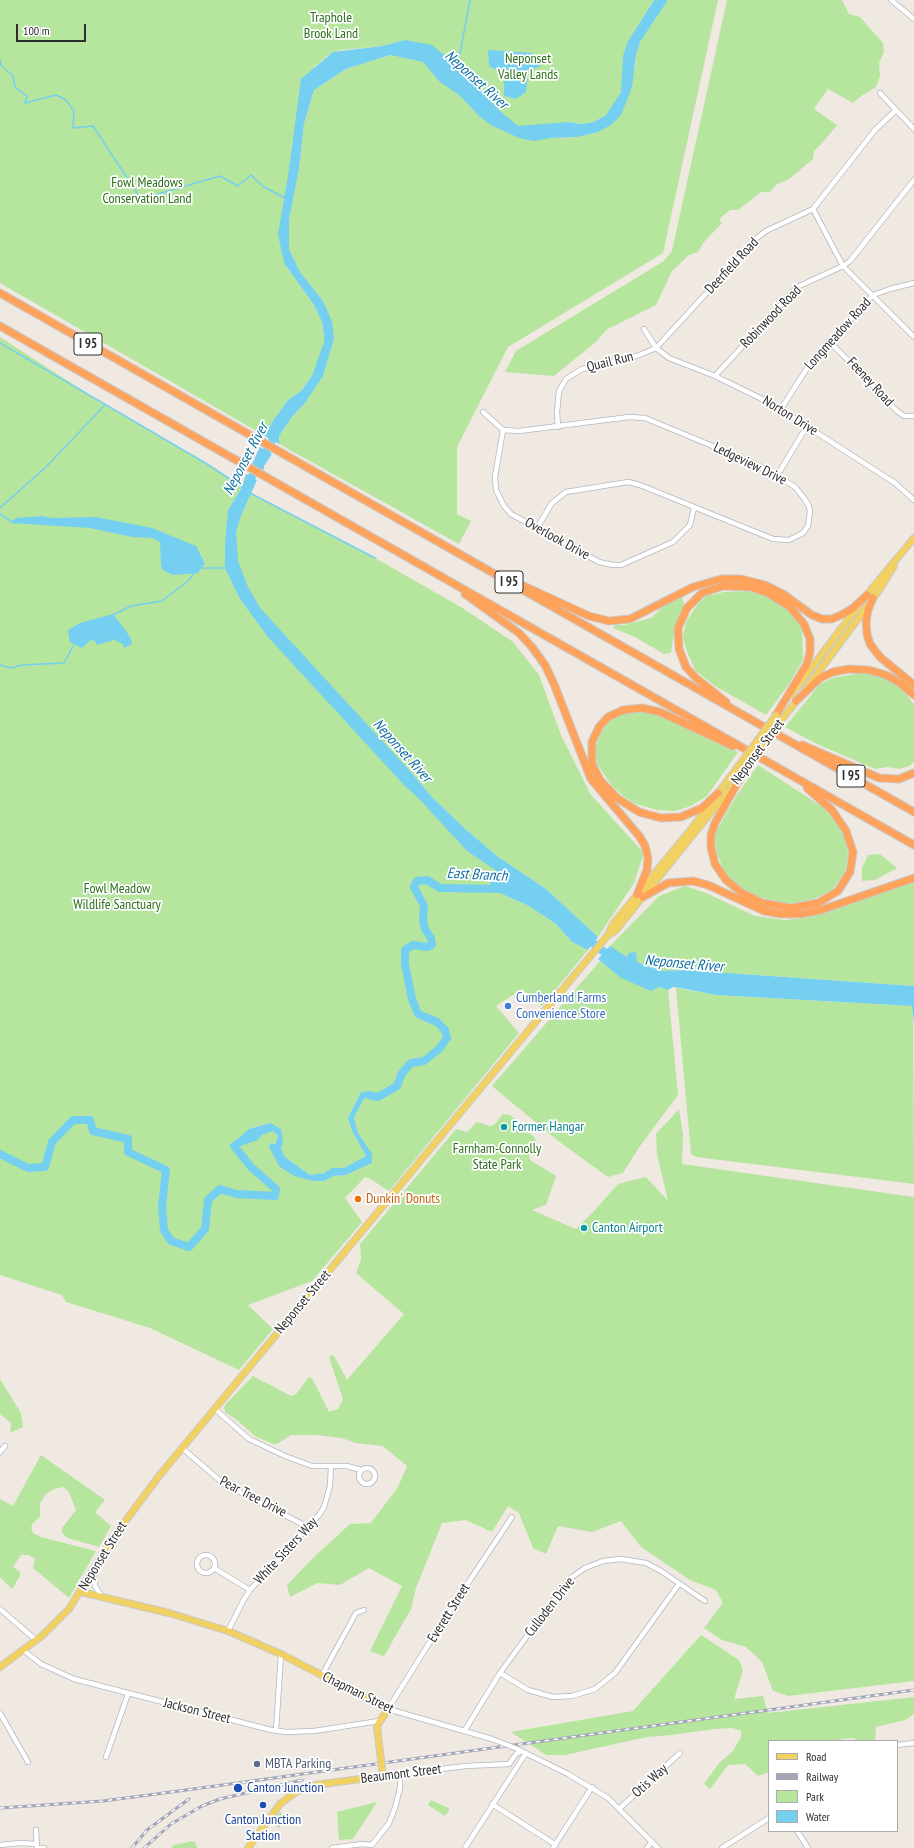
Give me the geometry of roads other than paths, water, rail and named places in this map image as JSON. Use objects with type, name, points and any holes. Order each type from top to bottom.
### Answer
[{"type":"highway","name":"I 95","points":[[0,293],[914,812]]},
{"type":"highway","name":"I 95","points":[[0,326],[914,845]]},
{"type":"highway","points":[[490,572],[524,585],[589,616],[609,621],[630,619],[696,586],[721,579],[741,579],[765,584],[783,594],[814,616],[822,619],[832,619],[843,614],[870,596]]},
{"type":"highway","points":[[444,578],[519,634],[532,646],[545,664],[589,776],[601,793],[638,834],[645,846],[648,861],[640,896]]},
{"type":"highway","points":[[737,711],[691,672],[682,658],[678,642],[680,623],[689,606],[705,592],[723,586],[750,587],[775,597],[795,613],[807,630],[810,645],[808,661],[779,717]]},
{"type":"highway","points":[[870,596],[866,624],[870,644],[882,658],[914,685]]},
{"type":"highway","points":[[796,702],[822,677],[836,671],[852,669],[869,670],[886,675],[900,683],[914,695]]},
{"type":"highway","points":[[718,793],[699,810],[681,817],[661,818],[636,810],[612,794],[595,772],[591,752],[596,733],[605,720],[617,712],[630,708],[645,708],[673,718],[724,743],[747,750]]},
{"type":"highway","points":[[789,741],[813,748],[879,778],[899,779],[914,773]]},
{"type":"highway","points":[[743,766],[715,822],[711,838],[711,851],[718,870],[731,885],[748,897],[770,906],[799,908],[824,901],[836,893],[844,884],[852,867],[852,846],[843,824],[832,810],[796,778]]},
{"type":"highway","points":[[640,896],[666,884],[677,881],[693,881],[705,884],[764,911],[781,914],[798,914],[820,910],[914,878]]},
{"type":"main road","name":"Neponset Street","points":[[0,1667],[24,1650],[69,1610],[130,1513],[182,1448],[608,935],[613,924],[701,827],[779,717],[914,538]]},
{"type":"main road","name":"Neponset Street","points":[[779,717],[796,702],[870,596]]},
{"type":"main road","name":"Neponset Street","points":[[640,896],[718,793],[743,766]]},
{"type":"main road","name":"Chapman Street","points":[[81,1592],[169,1614],[228,1631],[281,1654],[388,1709]]},
{"type":"main road","points":[[383,1776],[377,1726],[388,1709]]},
{"type":"main road","name":"Beaumont Street","points":[[248,1848],[280,1804],[296,1792],[308,1786],[383,1776]]},
{"type":"street","points":[[891,0],[914,19]]},
{"type":"street","points":[[880,93],[914,129]]},
{"type":"street","name":"Deerfield Road","points":[[656,348],[758,237],[766,231],[813,209],[875,130],[896,110]]},
{"type":"street","points":[[909,123],[914,118]]},
{"type":"street","name":"Robinwood Road","points":[[715,376],[797,287],[843,266],[850,261],[914,180]]},
{"type":"street","points":[[813,209],[843,266],[914,336]]},
{"type":"street","name":"Longmeadow Road","points":[[781,410],[811,362],[829,341],[874,295],[890,289],[914,284]]},
{"type":"street","points":[[644,329],[656,348]]},
{"type":"street","name":"Feeney Road","points":[[829,341],[897,411],[904,416],[914,416]]},
{"type":"street","name":"Norton Drive","points":[[656,348],[669,358],[715,376],[759,396],[894,482],[914,500]]},
{"type":"street","name":"Quail Run","points":[[558,427],[558,396],[566,379],[582,368],[638,356],[656,348]]},
{"type":"street","points":[[482,412],[503,430]]},
{"type":"street","name":"Ledgeview Drive","points":[[503,430],[520,431],[629,418],[645,418],[751,462],[795,487],[809,506],[808,526],[803,533],[797,537],[783,541],[773,539],[640,485],[628,482],[615,483],[566,492],[552,503],[536,528]]},
{"type":"street","points":[[777,476],[807,426]]},
{"type":"street","name":"Overlook Drive","points":[[503,430],[495,476],[498,495],[504,506],[511,514],[599,562],[621,565],[673,542],[690,525],[694,508]]},
{"type":"street","points":[[215,1409],[243,1434],[261,1446],[301,1463],[347,1466],[361,1470]]},
{"type":"street","points":[[0,1451],[5,1446]]},
{"type":"street","name":"Pear Tree Drive","points":[[182,1448],[224,1484],[308,1527]]},
{"type":"street","name":"White Sisters Way","points":[[228,1631],[250,1590],[308,1527],[324,1507],[330,1486],[331,1466]]},
{"type":"street","name":"Everett Street","points":[[388,1709],[448,1613],[512,1517]]},
{"type":"street","points":[[204,1555],[210,1557],[214,1561],[214,1568],[207,1574],[202,1572],[198,1568],[198,1560],[204,1555]]},
{"type":"street","name":"Culloden Drive","points":[[465,1730],[500,1673],[562,1588],[572,1577],[585,1568],[603,1561],[629,1559],[654,1566],[705,1601]]},
{"type":"street","points":[[214,1568],[250,1590]]},
{"type":"street","points":[[93,1571],[95,1586],[103,1598]]},
{"type":"street","points":[[500,1673],[528,1690],[553,1697],[572,1696],[595,1689],[615,1673],[680,1584]]},
{"type":"street","points":[[0,1609],[36,1640]]},
{"type":"street","points":[[322,1675],[356,1613],[364,1610]]},
{"type":"street","name":"Jackson Street","points":[[24,1650],[41,1664],[66,1676],[128,1694],[276,1731],[314,1730],[379,1721]]},
{"type":"street","points":[[276,1731],[281,1654]]},
{"type":"street","points":[[106,1757],[128,1694]]},
{"type":"street","name":"Chapman Street","points":[[388,1709],[492,1739],[524,1752],[592,1787],[620,1808],[658,1848]]},
{"type":"street","points":[[0,1713],[28,1762]]},
{"type":"street","points":[[898,1746],[914,1743]]},
{"type":"street","points":[[515,1769],[509,1764],[516,1754],[524,1752]]},
{"type":"street","points":[[465,1848],[515,1769],[524,1752]]},
{"type":"street","name":"Otis Way","points":[[620,1808],[680,1753]]},
{"type":"street","name":"Beaumont Street","points":[[383,1776],[474,1766],[509,1764]]},
{"type":"street","points":[[332,1848],[362,1844],[372,1845],[389,1823],[395,1808],[400,1788],[400,1774]]},
{"type":"street","points":[[492,1804],[554,1846],[592,1787]]},
{"type":"street","points":[[722,1848],[768,1819]]},
{"type":"street","points":[[0,1845],[20,1843],[40,1847],[36,1830]]},
{"type":"street","points":[[798,1832],[808,1848]]},
{"type":"street","points":[[647,1848],[652,1841]]},
{"type":"water","points":[[654,0],[668,0],[640,42],[636,55],[632,87],[621,115],[611,125],[598,132],[578,137],[550,138],[534,141],[519,138],[491,125],[480,117],[459,95],[440,82],[423,62],[390,55],[346,69],[314,90],[304,124],[299,169],[289,220],[289,249],[300,272],[323,301],[332,321],[334,339],[323,376],[305,403],[292,417],[279,436],[279,444],[265,436],[272,422],[288,400],[301,391],[314,373],[322,368],[324,353],[322,322],[314,305],[284,263],[278,234],[288,176],[301,79],[333,52],[382,46],[405,40],[432,45],[468,75],[500,111],[518,126],[568,122],[581,124],[594,122],[606,115],[621,92],[623,56],[628,41]]},
{"type":"water","points":[[488,50],[533,53],[541,66],[528,71],[526,92],[516,99],[504,96],[504,74],[489,66]]},
{"type":"water","points":[[260,447],[272,454],[264,466],[264,470],[252,464]]},
{"type":"water","points":[[246,474],[257,480],[241,516],[236,532],[238,561],[248,587],[261,609],[410,771],[432,797],[462,826],[497,856],[546,889],[598,937],[588,950],[572,942],[556,924],[529,906],[491,889],[489,877],[507,878],[467,851],[421,801],[403,784],[268,637],[240,599],[225,568],[225,544],[228,510],[242,487]]},
{"type":"water","points":[[42,516],[52,518],[96,517],[152,528],[196,546],[205,563],[198,573],[173,575],[164,571],[161,566],[160,542],[153,538],[132,537],[90,528],[11,523],[16,518]]},
{"type":"water","points":[[113,614],[126,631],[132,644],[124,648],[123,644],[112,639],[111,641],[97,645],[95,641],[91,640],[82,648],[70,642],[68,630],[80,623]]},
{"type":"water","points":[[610,946],[627,957],[629,953],[636,952],[637,962],[661,971],[684,970],[914,986],[914,1023],[912,1006],[716,995],[673,987],[668,990],[660,987],[651,991],[621,978],[598,959]]},
{"type":"water","points":[[361,1092],[381,1097],[365,1097],[354,1117],[358,1133],[372,1154],[372,1163],[346,1175],[334,1176],[324,1181],[313,1181],[294,1176],[279,1166],[269,1147],[270,1143],[275,1145],[278,1136],[273,1131],[262,1135],[258,1140],[240,1146],[230,1146],[249,1129],[270,1123],[281,1129],[283,1143],[281,1149],[285,1157],[310,1175],[324,1173],[332,1168],[344,1168],[366,1156],[352,1131],[348,1118]]},
{"type":"waterway","points":[[457,69],[470,0]]},
{"type":"waterway","points":[[0,60],[1,65],[13,76],[15,87],[27,96],[25,103],[56,95],[66,100],[74,111],[73,128],[93,126],[141,199],[220,176],[238,186],[251,175],[264,187],[285,198]]},
{"type":"waterway","points":[[0,343],[207,464],[242,487]]},
{"type":"waterway","name":"Neponset River","points":[[315,380],[326,348]]},
{"type":"waterway","points":[[0,508],[47,466],[104,406]]},
{"type":"waterway","name":"Neponset River","points":[[247,485],[277,431]]},
{"type":"waterway","points":[[250,493],[375,558]]},
{"type":"waterway","points":[[0,514],[14,523]]},
{"type":"waterway","points":[[201,568],[227,568]]},
{"type":"waterway","points":[[113,615],[131,606],[162,601],[189,580],[194,573]]},
{"type":"waterway","points":[[0,665],[11,668],[22,665],[64,663],[75,643]]},
{"type":"waterway","name":"East Branch","points":[[368,1095],[378,1097],[397,1086],[402,1073],[411,1063],[424,1061],[439,1049],[447,1038],[445,1030],[437,1022],[418,1014],[412,999],[405,964],[405,950],[413,945],[427,947],[432,945],[431,938],[425,929],[423,921],[424,906],[414,887],[417,881],[427,880],[440,888],[502,889]]},
{"type":"waterway","name":"Neponset River","points":[[585,937],[612,958]]},
{"type":"waterway","name":"East Branch","points":[[0,1154],[28,1168],[45,1167],[52,1142],[73,1120],[90,1120],[93,1131],[128,1139],[128,1152],[166,1170],[162,1206],[164,1230],[171,1241],[189,1247],[205,1229],[208,1200],[220,1189],[236,1194],[275,1196],[276,1189],[252,1168],[234,1146],[244,1139]]},
{"type":"railway","points":[[0,1808],[103,1801],[914,1690]]},
{"type":"railway","points":[[144,1848],[171,1824],[202,1806],[220,1799],[302,1780]]},
{"type":"railway","points":[[132,1848],[147,1830],[189,1799]]},
{"type":"place","name":"Cumberland Farms Convenience Store","points":[[508,1006]]},
{"type":"place","name":"Former Hangar","points":[[504,1127]]},
{"type":"place","name":"Dunkin' Donuts","points":[[358,1199]]},
{"type":"place","name":"Canton Airport","points":[[584,1228]]},
{"type":"place","name":"MBTA Parking","points":[[257,1764]]},
{"type":"place","name":"Canton Junction","points":[[238,1788]]},
{"type":"place","name":"Canton Junction Station","points":[[263,1805]]},
{"type":"park label","name":"Traphole Brook Land","points":[[331,26]]},
{"type":"park label","name":"Neponset Valley Lands","points":[[528,68]]},
{"type":"park label","name":"Fowl Meadows Conservation Land","points":[[147,192]]},
{"type":"park label","name":"Fowl Meadow Wildlife Sanctuary","points":[[117,898]]},
{"type":"park label","name":"Farnham-Connolly State Park","points":[[497,1158]]}]
